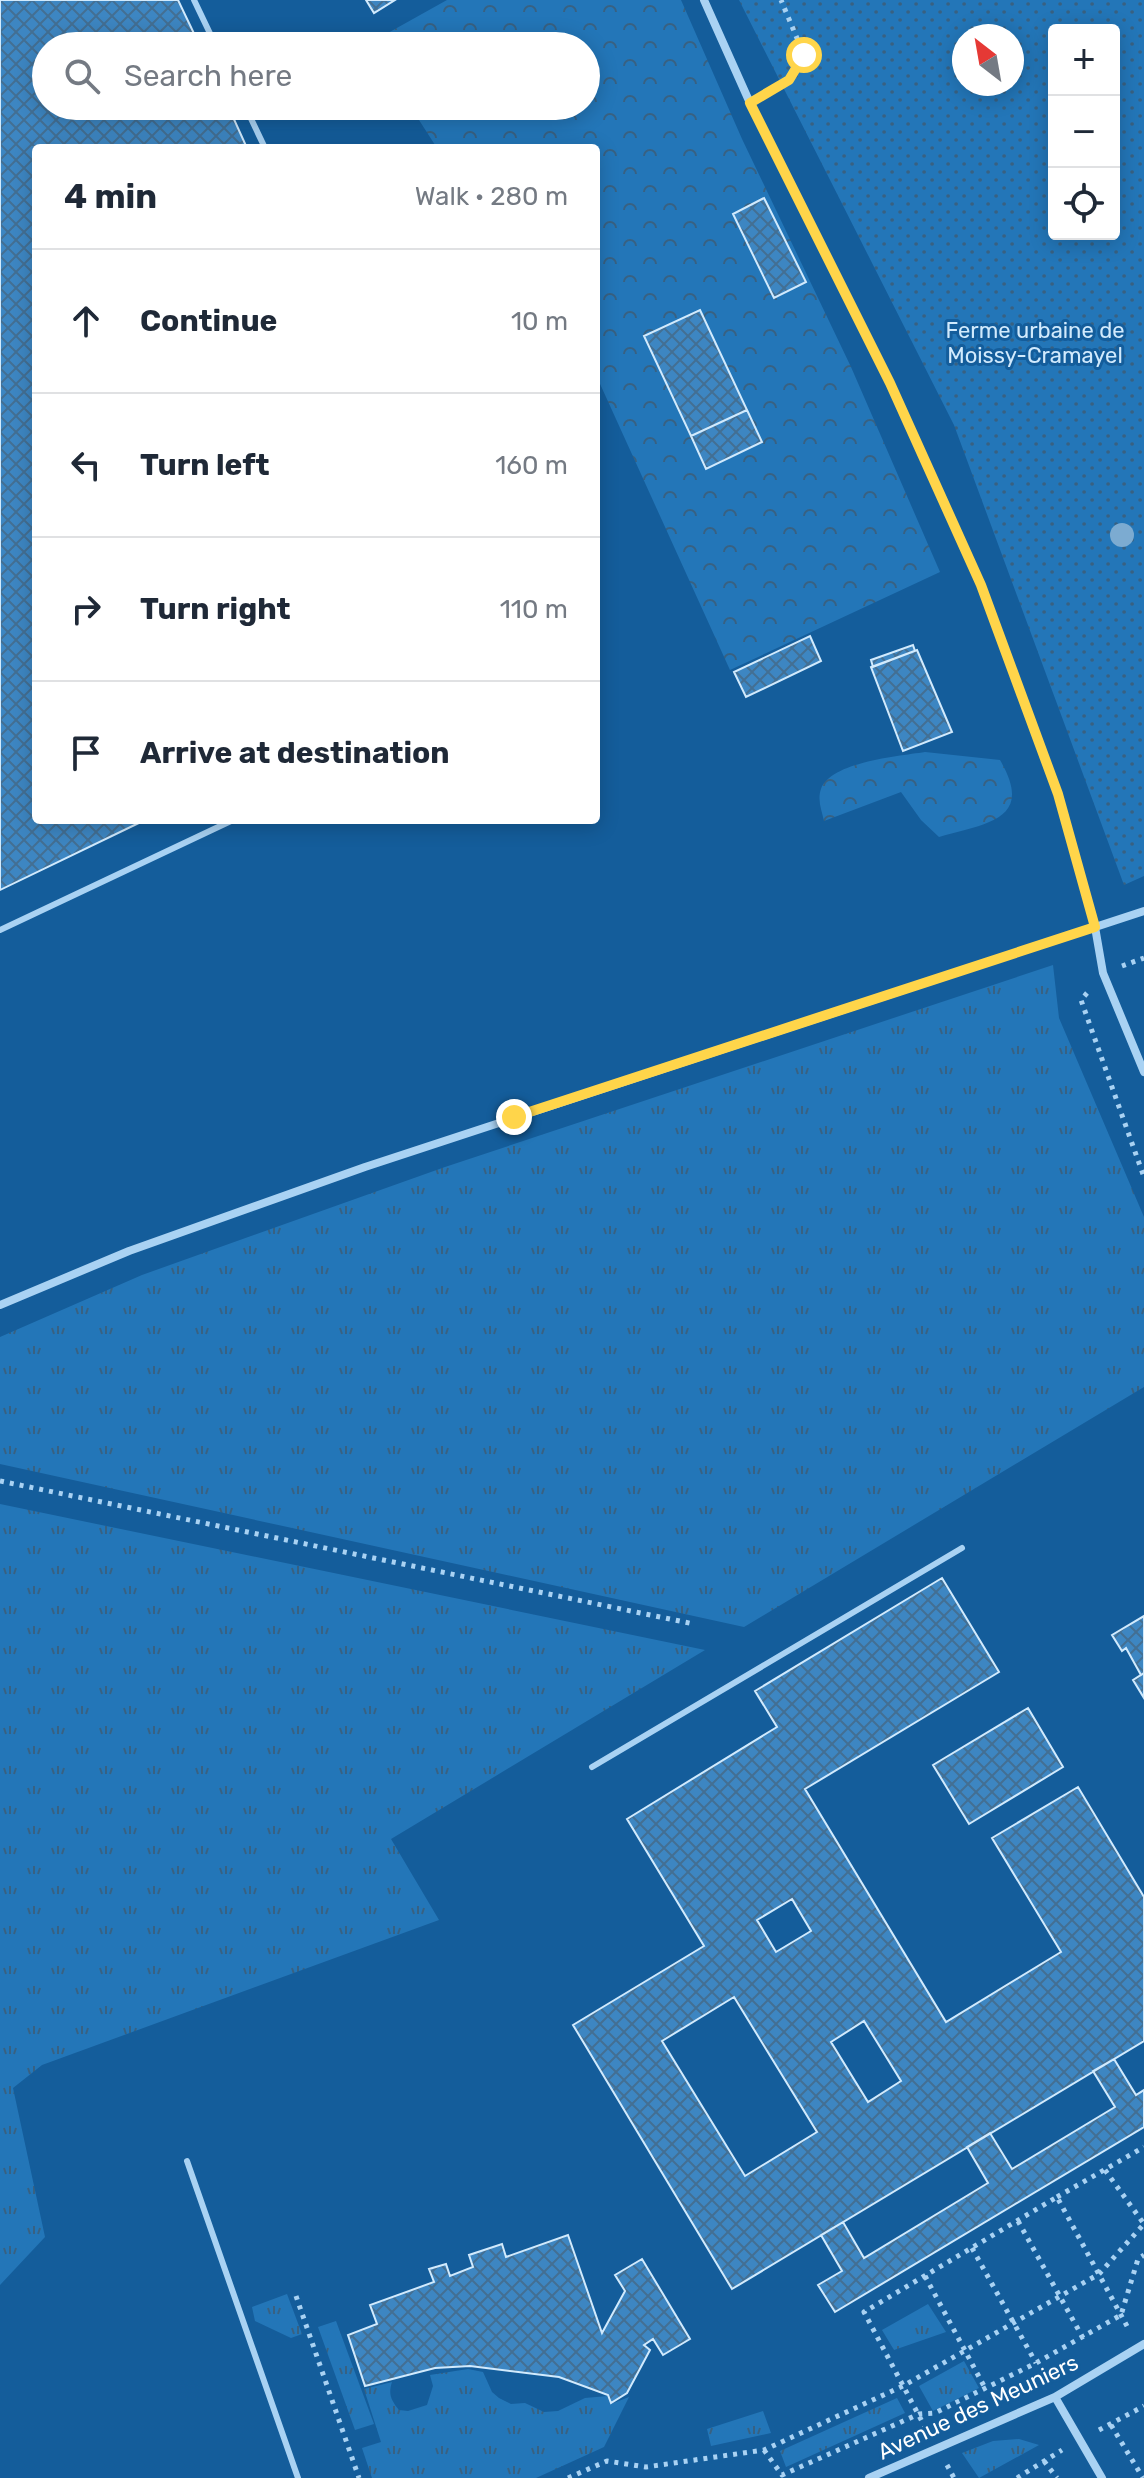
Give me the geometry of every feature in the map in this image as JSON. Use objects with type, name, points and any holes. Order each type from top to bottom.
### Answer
[{"type":"street","points":[[704,0],[750,103],[890,383],[981,585],[1058,794],[1095,927],[1103,973],[1144,1072]]},
{"type":"street","points":[[0,1305],[129,1251],[365,1167],[1144,911]]},
{"type":"street","name":"Avenue des Meuniers","points":[[869,2478],[1055,2397],[1141,2346]]},
{"type":"street","points":[[1055,2397],[1102,2478]]},
{"type":"lane","points":[[194,0],[209,32]]},
{"type":"lane","points":[[252,120],[263,144]]},
{"type":"lane","points":[[0,930],[225,824]]},
{"type":"lane","points":[[592,1767],[962,1548]]},
{"type":"lane","points":[[187,2161],[298,2478]]},
{"type":"path","points":[[750,103],[789,80],[804,55],[781,0]]},
{"type":"path","points":[[1103,973],[1081,1000],[1144,1177]]},
{"type":"path","points":[[0,1481],[694,1624]]},
{"type":"path","points":[[954,2478],[864,2312],[1144,2147]]},
{"type":"path","points":[[568,2478],[607,2461],[646,2467],[764,2450],[903,2386],[1099,2274],[1144,2224],[1105,2170]]},
{"type":"path","points":[[1057,2197],[1141,2346]]},
{"type":"path","points":[[1018,2221],[1083,2338]]},
{"type":"path","points":[[972,2248],[1036,2363]]},
{"type":"path","points":[[764,2450],[782,2475],[919,2414],[935,2413],[1036,2363],[1121,2315],[1138,2259],[1144,2255]]},
{"type":"path","points":[[925,2276],[985,2388]]},
{"type":"path","points":[[296,2296],[359,2478]]},
{"type":"path","points":[[1142,2474],[1111,2425],[1144,2406]]},
{"type":"path","points":[[1044,2461],[1057,2478]]},
{"type":"green space","points":[[447,0],[681,0],[742,139],[851,367],[940,572],[730,670],[600,384],[600,144],[434,144],[419,120],[600,120],[600,32],[390,32]]},
{"type":"green space","name":"Ferme urbaine de Moissy-Cramayel","points":[[739,0],[1144,0],[1144,876],[1124,885],[954,425]]},
{"type":"green space","points":[[925,752],[1000,760],[1012,795],[1009,807],[989,822],[939,837],[921,820],[901,792],[824,821],[821,789],[838,772],[883,758]]},
{"type":"green space","points":[[1053,965],[1059,1018],[1144,1217],[1144,1387],[744,1627],[0,1464],[0,1337],[142,1275],[445,1167]]},
{"type":"green space","points":[[0,1504],[705,1650],[391,1839],[439,1920],[42,2065],[13,2088],[45,2237],[0,2285]]},
{"type":"green space","points":[[287,2294],[302,2334],[291,2338],[255,2321],[252,2307]]},
{"type":"green space","points":[[928,2304],[946,2332],[894,2350],[882,2330]]},
{"type":"green space","points":[[336,2321],[374,2424],[355,2430],[318,2327]]},
{"type":"green space","points":[[964,2361],[979,2388],[933,2411],[919,2386]]},
{"type":"green space","points":[[468,2369],[483,2372],[492,2392],[499,2398],[511,2404],[525,2403],[544,2412],[558,2411],[585,2398],[608,2396],[611,2404],[629,2397],[604,2447],[536,2478],[372,2478],[362,2448],[381,2442],[364,2389],[392,2382],[390,2393],[394,2403],[399,2410],[408,2411],[427,2405],[433,2386],[430,2375]]},
{"type":"green space","points":[[897,2398],[905,2413],[786,2467],[780,2451]]},
{"type":"green space","points":[[763,2411],[771,2433],[711,2446],[707,2429]]},
{"type":"green space","points":[[1019,2439],[1039,2445],[979,2478],[962,2453],[993,2441]]},
{"type":"building","points":[[0,0],[178,0],[193,32],[32,32],[32,120],[234,120],[245,144],[32,144],[32,824],[137,824],[0,890]]},
{"type":"building","points":[[366,0],[395,0],[374,13]]},
{"type":"building","points":[[764,198],[806,282],[774,298],[733,214]]},
{"type":"building","points":[[700,310],[747,410],[691,436],[644,336]]},
{"type":"building","points":[[747,410],[762,442],[706,469],[691,436]]},
{"type":"building","points":[[810,636],[821,661],[746,697],[734,672]]},
{"type":"building","points":[[913,645],[915,651],[873,667],[871,660]]},
{"type":"building","points":[[917,650],[952,732],[903,751],[871,667]]},
{"type":"building","points":[[942,1578],[999,1672],[805,1789],[946,2022],[1061,1952],[992,1838],[1078,1787],[1144,1897],[1144,2041],[732,2289],[573,2025],[704,1946],[627,1819],[777,1727],[755,1691]],"holes":[[[792,1899],[811,1931],[776,1952],[757,1920]],[[734,1997],[817,2132],[745,2176],[662,2041]],[[864,2021],[901,2081],[868,2102],[831,2042]]]},
{"type":"building","points":[[1144,1616],[1144,1673],[1141,1675],[1126,1648],[1122,1651],[1112,1635]]},
{"type":"building","points":[[1144,1673],[1144,1698],[1133,1680]]},
{"type":"building","points":[[1028,1708],[1063,1767],[969,1824],[933,1765]]},
{"type":"building","points":[[1114,2059],[1136,2095],[1144,2090],[1144,2127],[835,2312],[818,2285],[842,2271],[821,2235],[843,2222],[864,2258],[988,2183],[967,2147],[990,2133],[1012,2169],[1115,2107],[1093,2071]]},
{"type":"building","points":[[568,2235],[602,2333],[625,2291],[615,2275],[642,2259],[690,2339],[663,2355],[653,2339],[644,2345],[650,2350],[627,2393],[611,2403],[608,2395],[559,2377],[470,2366],[435,2368],[365,2386],[348,2335],[377,2324],[370,2305],[434,2282],[429,2269],[446,2264],[450,2276],[473,2267],[469,2255],[502,2244],[506,2257]]},
{"type":"route","points":[[514,1117],[1095,927],[1058,794],[981,585],[890,383],[750,103],[789,80],[804,55]]}]
